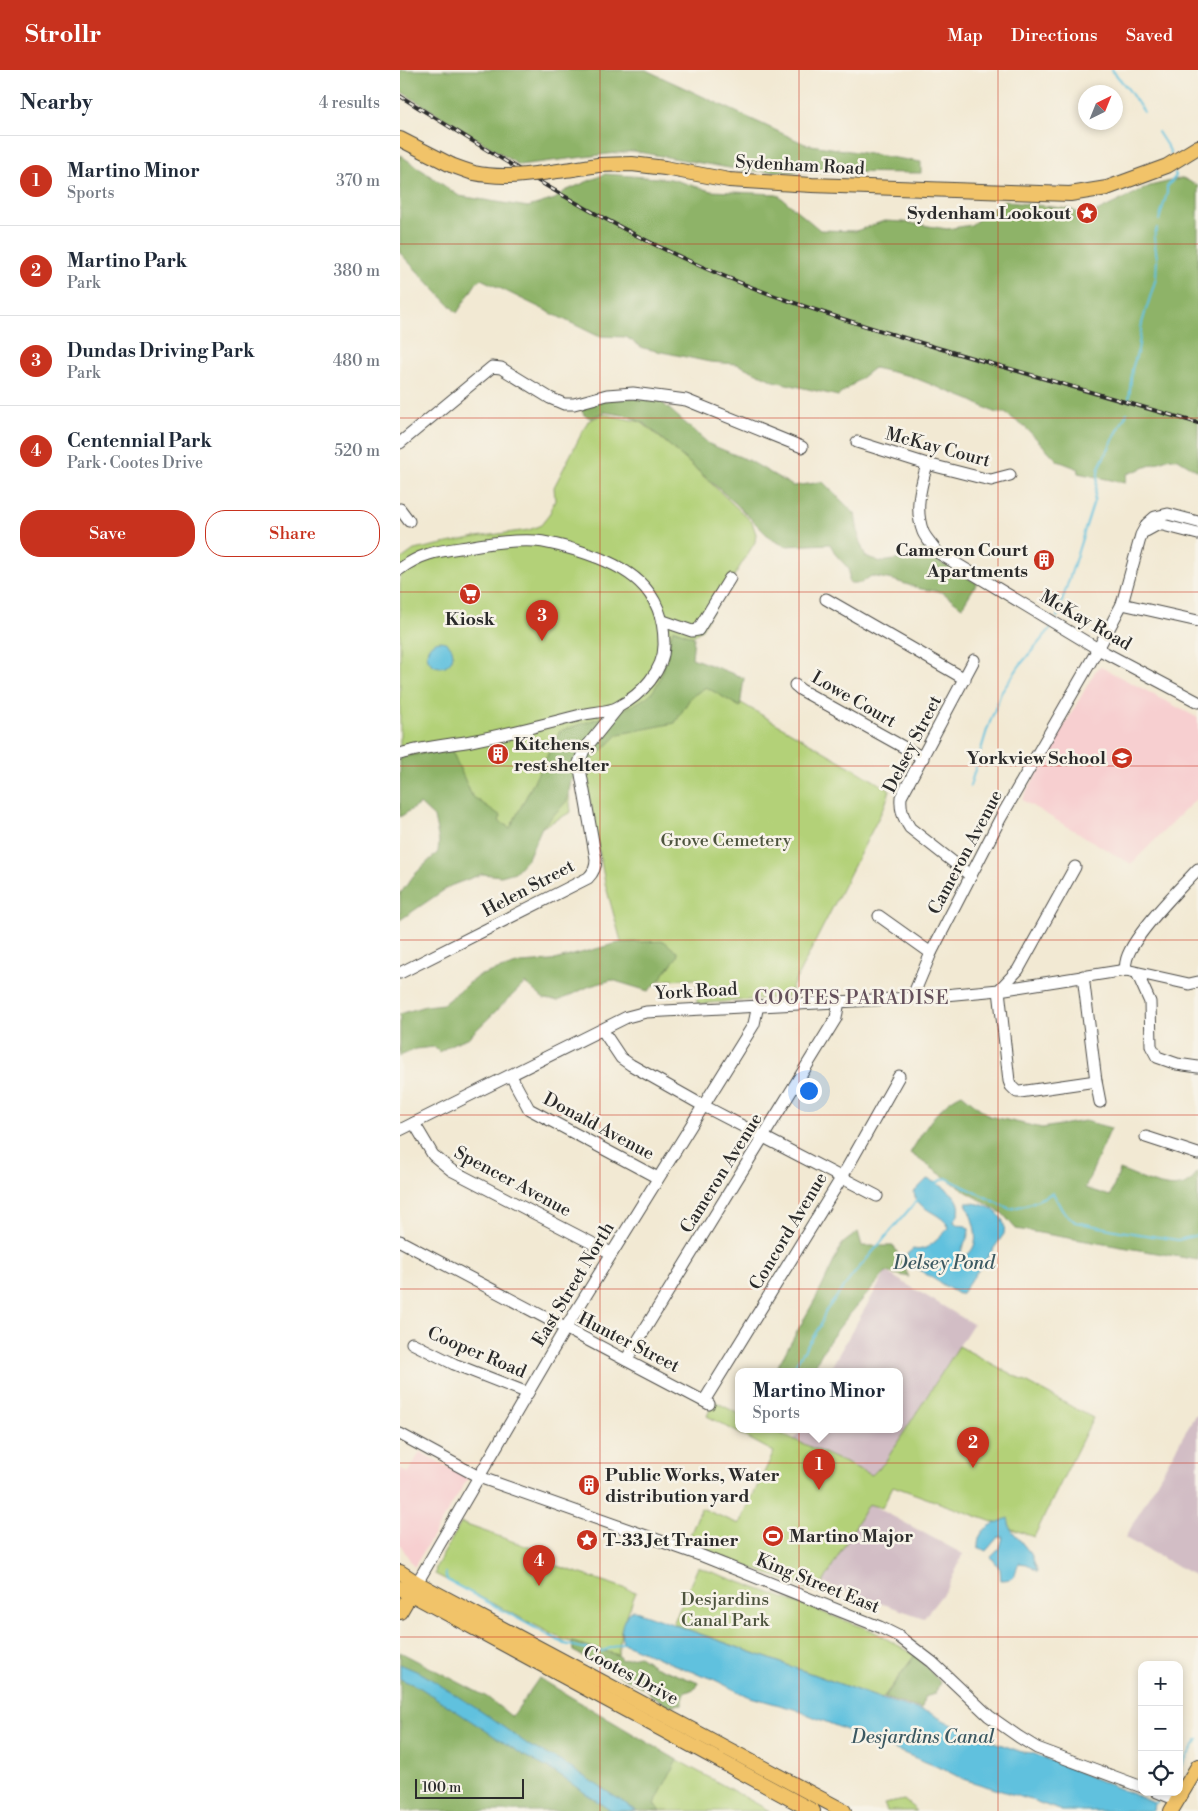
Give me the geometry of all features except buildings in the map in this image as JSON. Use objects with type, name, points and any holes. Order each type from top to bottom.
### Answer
[{"type":"main road","name":"Sydenham Road","points":[[400,139],[452,165],[474,173],[496,176],[517,176],[598,165],[632,164],[730,180],[812,185],[1070,194],[1107,188],[1167,166],[1198,147]]},
{"type":"main road","name":"Cootes Drive","points":[[400,1572],[409,1589],[813,1811]]},
{"type":"main road","name":"Cootes Drive","points":[[409,1589],[844,1811]]},
{"type":"main road","points":[[400,1612],[409,1589]]},
{"type":"main road","points":[[1174,1806],[1198,1766]]},
{"type":"street","points":[[400,443],[492,367],[501,368],[550,398],[564,404],[574,404],[607,396],[633,393],[686,400],[802,447]]},
{"type":"street","name":"McKay Court","points":[[857,442],[927,464],[991,480],[1010,475]]},
{"type":"street","name":"McKay Road","points":[[927,464],[920,491],[918,512],[923,532],[937,552],[1098,649],[1198,702]]},
{"type":"street","points":[[400,509],[409,521]]},
{"type":"street","name":"Cameron Avenue","points":[[912,998],[931,953],[1000,819],[1122,604],[1141,535],[1155,517],[1168,514],[1198,522]]},
{"type":"street","points":[[1141,535],[1157,525],[1172,526],[1198,534]]},
{"type":"street","points":[[400,569],[421,555],[492,543],[535,541],[559,545],[592,555],[617,566],[638,579],[658,606],[663,621],[692,631],[698,630],[730,578]]},
{"type":"street","points":[[826,599],[965,679]]},
{"type":"street","points":[[1122,604],[1198,621]]},
{"type":"street","name":"Helen Street","points":[[400,973],[588,878],[592,873],[596,866],[596,859],[579,766],[584,750],[617,709],[634,696],[653,677],[659,668],[664,654],[663,621]]},
{"type":"street","name":"Delsey Street","points":[[971,876],[910,828],[904,820],[900,808],[901,797],[974,660]]},
{"type":"street","name":"Lowe Court","points":[[795,685],[923,758]]},
{"type":"street","points":[[400,754],[505,734],[594,711],[617,709]]},
{"type":"street","points":[[1075,867],[1018,970],[999,990],[1009,1081],[1015,1090],[1020,1092],[1096,1081]]},
{"type":"street","points":[[1198,869],[1158,912],[1135,943],[1126,962],[1150,1002],[1151,1046],[1157,1057],[1177,1064],[1198,1067]]},
{"type":"street","points":[[879,916],[931,953]]},
{"type":"street","name":"York Road","points":[[400,1130],[627,1017],[646,1012],[912,998],[999,990],[1083,976],[1132,971],[1189,984],[1198,982]]},
{"type":"street","points":[[1083,976],[1100,1102]]},
{"type":"street","name":"Cameron Avenue","points":[[626,1360],[836,1018],[839,1001]]},
{"type":"street","name":"East Street North","points":[[409,1589],[479,1478],[565,1329],[702,1105],[754,1024],[758,1005]]},
{"type":"street","points":[[603,1030],[621,1058],[702,1105],[877,1196]]},
{"type":"street","name":"Donald Avenue","points":[[511,1076],[529,1109],[658,1178]]},
{"type":"street","name":"Concord Avenue","points":[[707,1403],[842,1177],[899,1076]]},
{"type":"street","name":"Spencer Avenue","points":[[414,1122],[434,1155],[451,1170],[611,1254]]},
{"type":"street","points":[[1146,1138],[1198,1154]]},
{"type":"street","name":"Hunter Street","points":[[400,1241],[707,1403]]},
{"type":"street","name":"Cooper Road","points":[[412,1343],[454,1364],[528,1393]]},
{"type":"street","name":"King Street East","points":[[400,1434],[479,1478],[700,1555],[880,1626],[898,1636],[932,1662],[989,1716],[1019,1737],[1037,1748],[1138,1786]]},
{"type":"street","points":[[1162,1796],[1174,1806]]},
{"type":"shaded area","name":"Yorkview School","points":[[1101,667],[1198,718],[1198,797],[1131,864],[1022,800],[1096,670]]},
{"type":"shaded area","points":[[886,1272],[973,1324],[885,1462],[872,1475],[794,1439],[799,1433],[903,1433],[903,1368],[831,1368]]},
{"type":"shaded area","points":[[1195,1415],[1198,1415],[1198,1577],[1125,1538]]},
{"type":"shaded area","points":[[420,1452],[468,1478],[414,1567],[400,1544],[400,1468],[408,1473]]},
{"type":"shaded area","points":[[868,1503],[963,1554],[948,1587],[924,1618],[823,1583]]},
{"type":"green space","points":[[400,70],[646,70],[805,144],[921,162],[921,173],[746,171],[633,151],[519,165],[400,91]]},
{"type":"green space","points":[[400,155],[459,196],[528,207],[555,199],[565,191],[605,174],[671,179],[711,191],[777,194],[820,230],[856,231],[884,221],[904,222],[947,229],[971,225],[1004,200],[1070,209],[1086,217],[1150,186],[1183,178],[1198,186],[1198,471],[1178,459],[1170,458],[1127,474],[1125,483],[1078,473],[1079,469],[1058,461],[1026,428],[1005,413],[996,413],[970,400],[910,376],[874,368],[838,396],[774,381],[737,364],[710,362],[643,348],[626,337],[598,336],[481,279],[477,282],[457,313],[400,253]]},
{"type":"green space","points":[[610,399],[658,399],[709,444],[750,461],[793,486],[823,482],[855,514],[859,539],[865,556],[881,562],[913,557],[925,546],[932,558],[977,583],[962,607],[942,592],[921,589],[893,580],[871,576],[861,583],[849,583],[849,569],[836,555],[830,544],[785,546],[771,539],[735,503],[645,424],[628,416],[604,412],[591,418],[584,415],[580,407]]},
{"type":"green space","name":"Grove Cemetery","points":[[603,414],[641,422],[681,455],[752,522],[756,534],[755,542],[701,630],[676,650],[702,680],[890,790],[885,805],[787,997],[697,1004],[697,979],[632,981],[605,883],[586,779],[588,748],[567,775],[571,812],[471,865],[400,759],[400,560],[414,550],[476,537],[529,530],[541,525],[549,515],[555,500],[554,487],[588,421]]},
{"type":"green space","points":[[673,629],[694,637],[692,658],[744,678],[740,707],[706,687],[691,697],[675,723],[619,734],[571,781],[567,801],[542,827],[528,858],[515,872],[501,876],[482,874],[450,886],[400,920],[400,894],[414,875],[438,852],[439,841],[434,817],[420,804],[400,817],[400,757],[447,750],[452,751],[472,796],[501,816],[499,821],[510,828],[560,731],[624,709],[653,691],[661,677]]},
{"type":"green space","points":[[664,941],[678,953],[677,957],[657,983],[648,991],[612,980],[590,986],[558,1001],[544,999],[525,983],[468,1038],[454,1043],[439,1052],[434,1047],[416,1049],[400,1056],[400,1014],[425,1006],[443,1004],[478,976],[520,963],[551,961],[618,943]]},
{"type":"green space","points":[[962,1094],[989,1116],[1042,1128],[1085,1121],[1111,1128],[1085,1188],[1110,1196],[1120,1170],[1146,1181],[1175,1187],[1191,1181],[1198,1171],[1198,1260],[1016,1229],[1003,1214],[959,1187],[910,1153],[938,1112]]},
{"type":"green space","points":[[858,1232],[862,1246],[894,1246],[909,1277],[886,1272],[827,1344],[814,1368],[777,1368],[822,1287],[842,1244]]},
{"type":"green space","points":[[959,1346],[1093,1418],[1034,1537],[893,1486],[882,1508],[868,1504],[823,1583],[820,1594],[687,1543],[701,1508],[739,1524],[774,1452],[739,1433],[780,1433],[872,1475],[885,1462]]},
{"type":"green space","points":[[714,1401],[735,1412],[735,1431],[707,1416]]},
{"type":"green space","points":[[461,1523],[551,1555],[548,1563],[636,1592],[621,1630],[618,1655],[564,1640],[435,1574],[436,1567]]},
{"type":"green space","name":"Desjardins Canal Park","points":[[698,1567],[871,1630],[915,1655],[882,1699],[673,1624]]},
{"type":"green space","points":[[572,1642],[618,1655],[621,1660],[639,1656],[654,1666],[699,1683],[696,1688],[684,1693],[682,1704],[669,1706],[644,1688],[573,1651]]},
{"type":"green space","points":[[400,1652],[487,1697],[512,1717],[539,1678],[677,1760],[654,1805],[661,1811],[400,1811]]},
{"type":"green space","points":[[915,1655],[940,1682],[935,1694],[924,1697],[922,1709],[884,1698]]},
{"type":"green space","points":[[670,1756],[770,1811],[656,1811],[649,1807]]},
{"type":"green space","points":[[904,1800],[917,1811],[887,1811],[884,1804]]},
{"type":"water","points":[[440,641],[449,645],[453,654],[449,663],[440,667],[431,663],[427,654],[431,645]]},
{"type":"water","name":"Delsey Pond","points":[[927,1179],[949,1191],[957,1200],[959,1212],[954,1222],[969,1229],[961,1252],[964,1257],[974,1246],[975,1239],[974,1224],[966,1203],[980,1204],[993,1210],[998,1214],[1004,1226],[1004,1234],[962,1293],[958,1294],[908,1263],[907,1254],[913,1249],[924,1249],[949,1228],[941,1218],[924,1208],[916,1198],[914,1192]]},
{"type":"water","points":[[1008,1518],[1010,1528],[1031,1554],[1038,1572],[1027,1564],[1019,1563],[1012,1578],[1001,1580],[1000,1569],[991,1557],[1000,1548],[1003,1537],[998,1537],[986,1551],[978,1547],[981,1535],[987,1528]]},
{"type":"water","name":"Desjardins Canal","points":[[633,1610],[882,1699],[930,1713],[966,1732],[1022,1752],[1032,1753],[1145,1799],[1154,1803],[1153,1811],[1062,1811],[963,1779],[943,1769],[794,1709],[747,1696],[711,1678],[623,1643],[622,1625],[626,1616]]},
{"type":"water","points":[[400,1664],[423,1674],[530,1746],[560,1761],[637,1811],[611,1811],[553,1771],[523,1755],[419,1687],[400,1679]]},
{"type":"waterway","points":[[1112,70],[1144,112]]},
{"type":"waterway","points":[[1158,132],[1171,154]]},
{"type":"waterway","points":[[1159,220],[1167,187],[1176,176],[1175,173]]},
{"type":"waterway","points":[[1129,400],[1132,369],[1138,350],[1142,323],[1156,278],[1157,259],[1154,237],[1157,228]]},
{"type":"waterway","points":[[1057,617],[1094,501],[1099,467],[1127,413]]},
{"type":"waterway","points":[[970,786],[987,730],[1001,693],[1020,665],[1051,628]]},
{"type":"waterway","points":[[936,1183],[946,1178],[1010,1209],[1029,1204],[1053,1193],[1062,1210],[1075,1222],[1178,1240],[1198,1235]]},
{"type":"waterway","points":[[793,1368],[820,1326],[825,1312],[853,1275],[918,1199]]},
{"type":"waterway","points":[[445,1573],[447,1580],[565,1644],[600,1652],[623,1643]]},
{"type":"waterway","points":[[1183,1763],[1198,1739]]},
{"type":"railway","points":[[400,96],[513,166],[589,210],[667,251],[737,282],[861,325],[1198,423]]},
{"type":"place","name":"Sydenham Lookout","points":[[1087,213]]},
{"type":"place","name":"Cameron Court Apartments","points":[[1044,560]]},
{"type":"place","name":"Kiosk","points":[[470,594]]},
{"type":"place","name":"Dundas Driving Park","points":[[542,641]]},
{"type":"place","name":"Kitchens, rest shelter","points":[[498,754]]},
{"type":"place","name":"Yorkview School","points":[[1122,758]]},
{"type":"place","name":"Martino Park","points":[[973,1468]]},
{"type":"place","name":"Public Works, Water distribution yard","points":[[589,1485]]},
{"type":"place","name":"Martino Minor","points":[[819,1490]]},
{"type":"place","name":"Martino Major","points":[[773,1536]]},
{"type":"place","name":"T-33 Jet Trainer","points":[[587,1540]]},
{"type":"place","name":"Centennial Park","points":[[539,1586]]},
{"type":"district","name":"COOTES PARADISE","points":[[852,997]]}]
